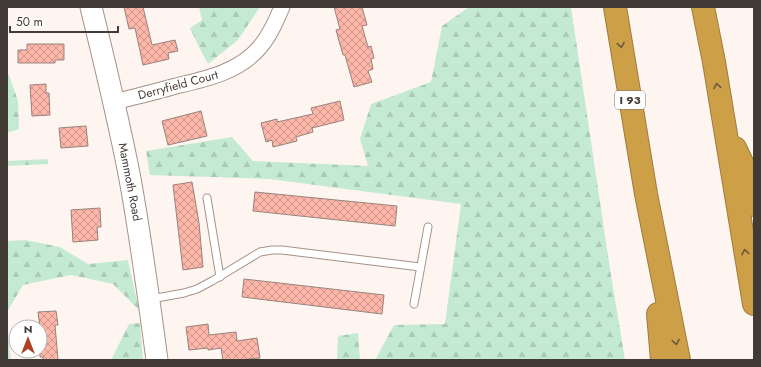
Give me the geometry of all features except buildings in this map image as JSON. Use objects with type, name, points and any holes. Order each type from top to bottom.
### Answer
[{"type":"highway","name":"I 93","points":[[615,7],[646,194],[679,360]]},
{"type":"highway","points":[[703,7],[754,304]]},
{"type":"highway","points":[[724,124],[747,173],[754,205]]},
{"type":"highway","points":[[646,194],[662,360]]},
{"type":"main road","name":"Mammoth Road","points":[[91,7],[114,102],[130,179],[157,360]]},
{"type":"street","name":"Derryfield Court","points":[[114,102],[214,76],[237,66],[260,48],[276,22],[282,7]]},
{"type":"lane","points":[[207,198],[220,277]]},
{"type":"lane","points":[[414,304],[428,227]]},
{"type":"lane","points":[[149,300],[196,289],[220,277],[260,252],[272,250],[420,267]]},
{"type":"green space","points":[[199,7],[260,7],[238,40],[208,64],[190,28],[202,20]]},
{"type":"green space","points":[[469,7],[571,7],[625,360],[375,360],[394,325],[445,324],[461,204],[269,179],[150,175],[146,151],[232,137],[253,161],[368,166],[360,139],[371,104],[431,82],[442,26]]},
{"type":"green space","points":[[7,74],[9,75],[18,101],[19,129],[7,133]]},
{"type":"green space","points":[[48,159],[48,164],[7,166],[7,161]]},
{"type":"green space","points":[[25,240],[60,247],[88,264],[128,260],[139,310],[113,284],[71,275],[23,285],[7,312],[7,241]]},
{"type":"green space","points":[[140,323],[143,360],[111,360],[129,324]]},
{"type":"green space","points":[[7,328],[8,359],[11,360],[7,360]]},
{"type":"green space","points":[[358,333],[360,360],[337,360],[338,336]]}]
